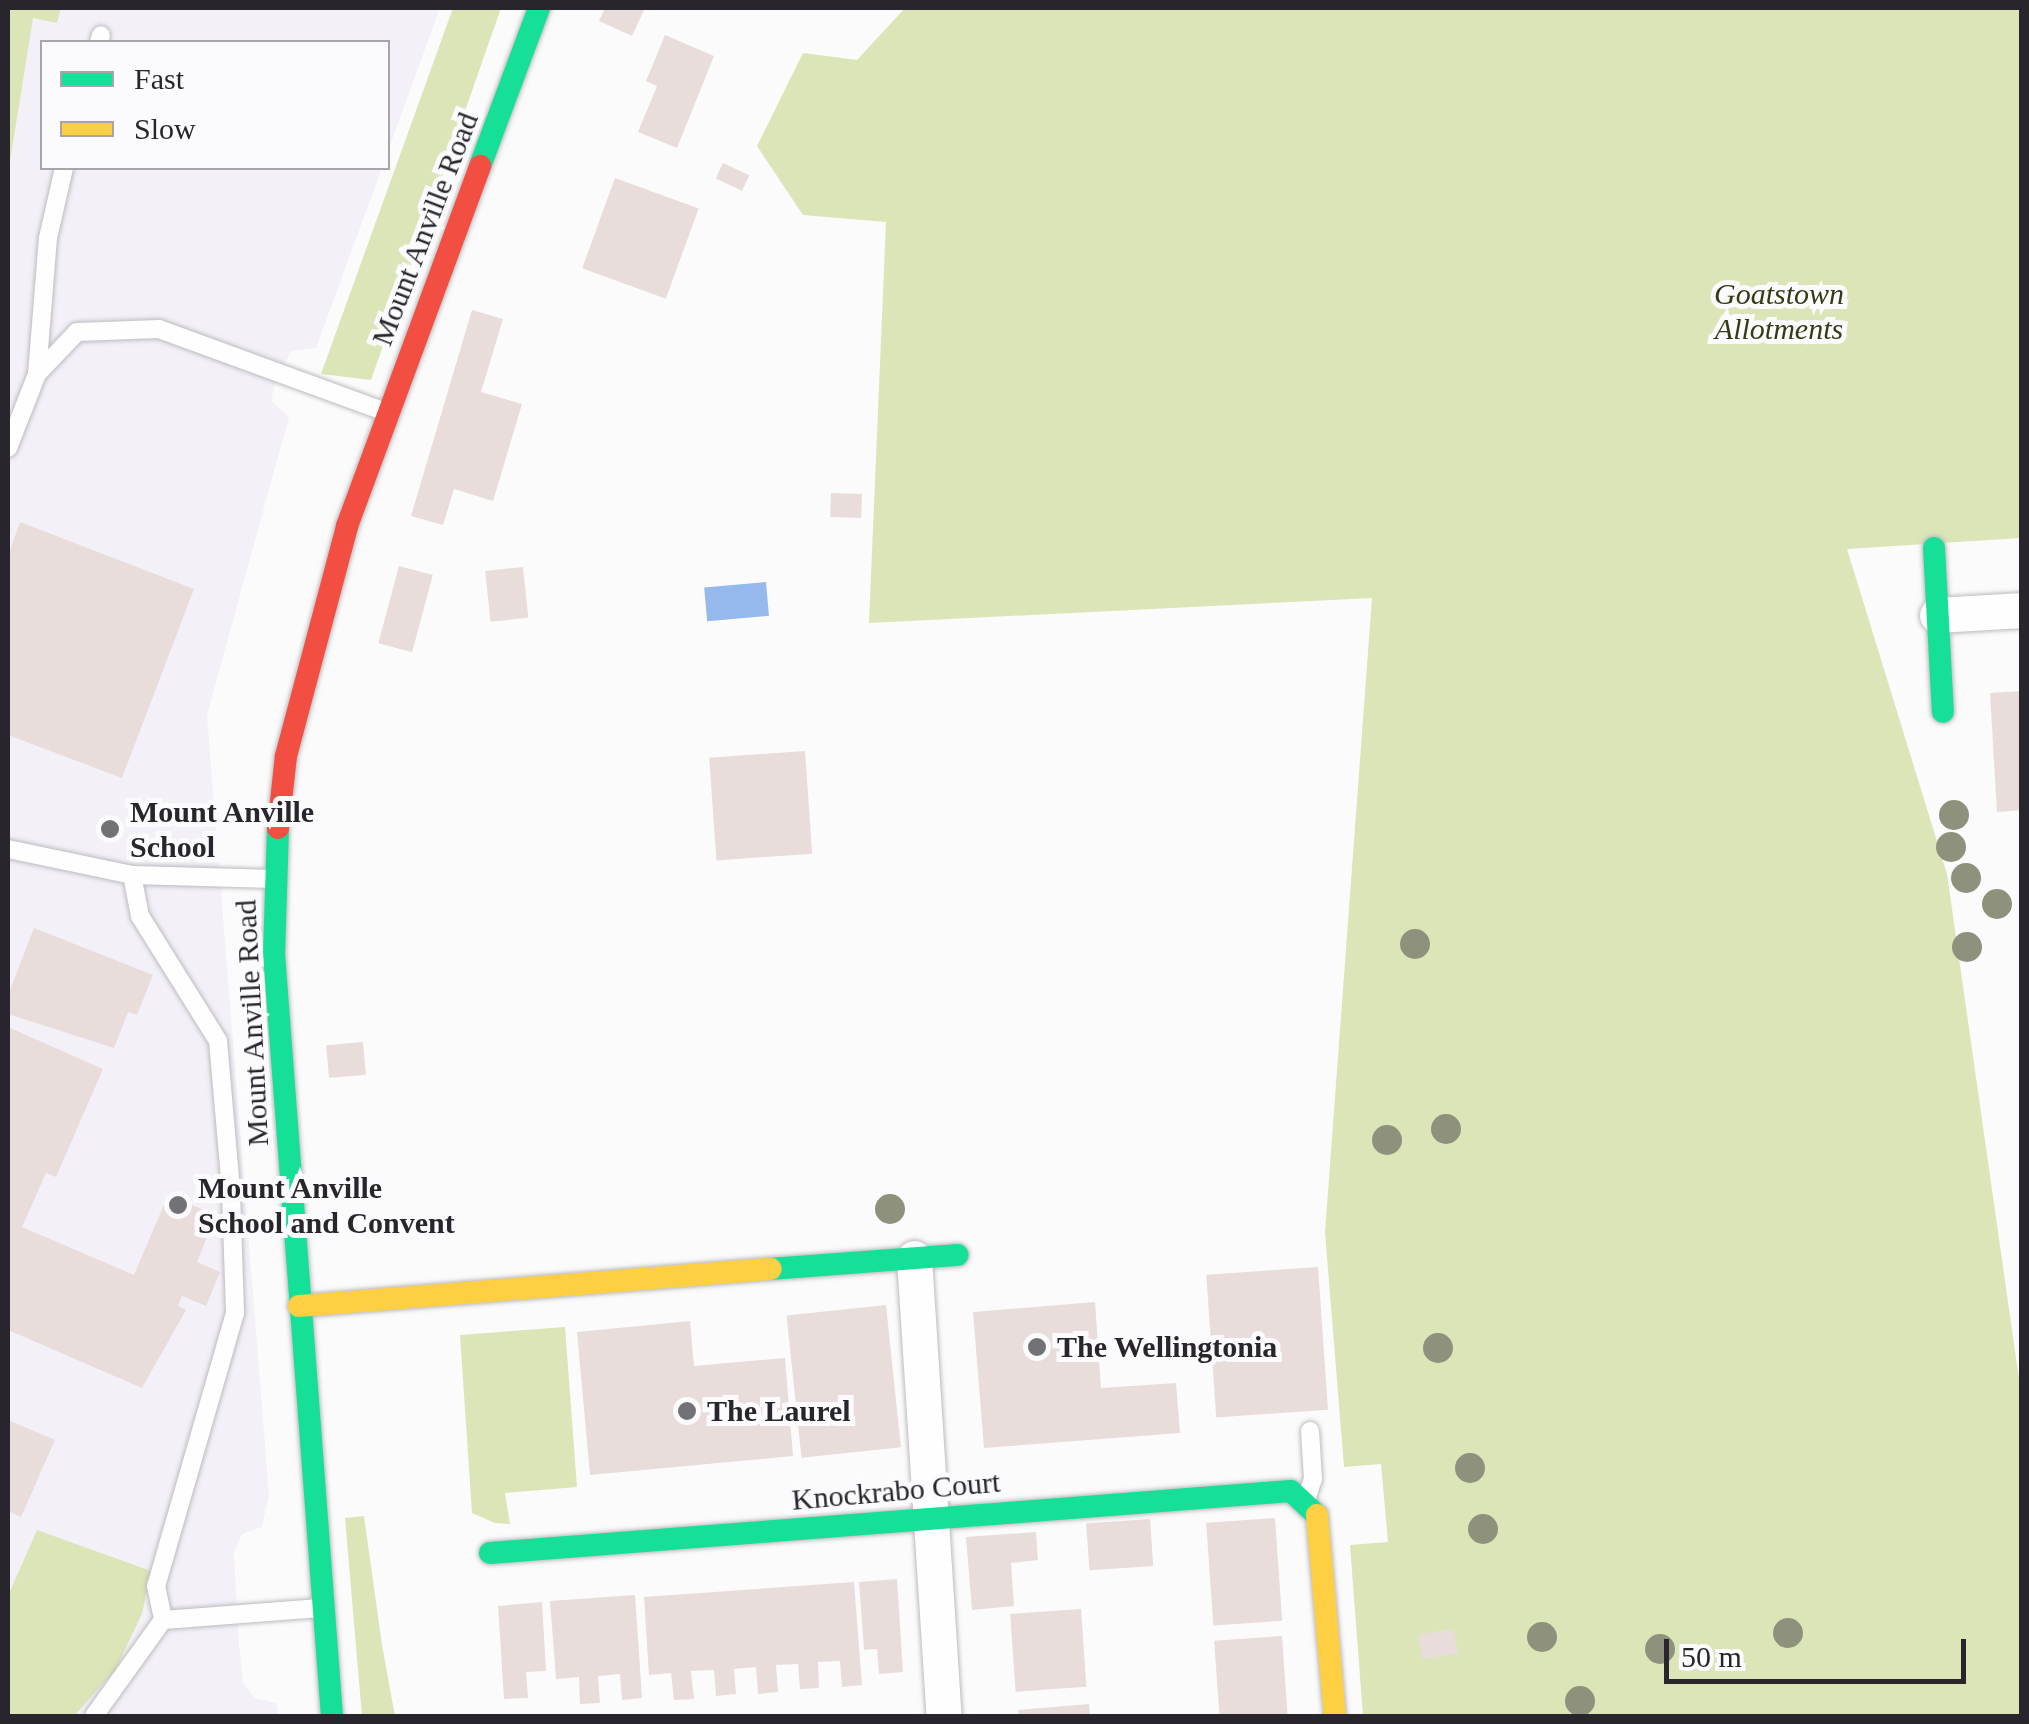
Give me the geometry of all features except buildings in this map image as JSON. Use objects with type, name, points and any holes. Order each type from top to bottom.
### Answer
[{"type":"street","name":"Mount Anville Road","points":[[332,1716],[282,1101],[275,878],[291,738],[347,526],[538,8]]},
{"type":"street","points":[[1934,548],[1943,712]]},
{"type":"street","points":[[1937,616],[2022,610]]},
{"type":"street","points":[[299,1306],[957,1255]]},
{"type":"street","points":[[914,1258],[944,1716]]},
{"type":"street","name":"Knockrabo Court","points":[[490,1553],[1291,1491],[1307,1497]]},
{"type":"street","points":[[1307,1497],[1320,1528],[1334,1716]]},
{"type":"lane","points":[[8,448],[37,374],[48,238],[64,170]]},
{"type":"lane","points":[[37,374],[77,332],[158,329],[388,413]]},
{"type":"lane","points":[[8,849],[132,875],[275,878]]},
{"type":"lane","points":[[94,1716],[163,1620],[156,1586],[234,1313],[231,1191],[218,1042],[140,916],[132,875]]},
{"type":"lane","points":[[1307,1497],[1314,1478],[1310,1431]]},
{"type":"lane","points":[[163,1620],[324,1608]]},
{"type":"shaded area","name":"Mount Anville School","points":[[8,8],[440,8],[390,146],[390,40],[40,40],[40,170],[381,170],[316,348],[291,351],[273,389],[272,402],[289,417],[207,715],[269,1495],[262,1527],[242,1534],[234,1553],[239,1644],[243,1683],[255,1698],[276,1703],[279,1716],[8,1716]]},
{"type":"green space","points":[[8,8],[61,8],[57,23],[33,18],[8,174]]},
{"type":"green space","points":[[453,8],[501,8],[371,380],[321,374]]},
{"type":"green space","name":"Goatstown Allotments","points":[[905,8],[2021,8],[2021,538],[1847,549],[1947,874],[2021,1393],[2021,1716],[1363,1716],[1350,1545],[1388,1542],[1381,1464],[1344,1467],[1325,1232],[1372,598],[869,623],[886,222],[803,215],[757,146],[803,53],[857,60]]},
{"type":"green space","points":[[565,1327],[577,1487],[505,1493],[510,1524],[495,1523],[472,1513],[460,1335]]},
{"type":"green space","points":[[364,1516],[395,1716],[362,1716],[345,1518]]},
{"type":"green space","points":[[37,1530],[151,1571],[142,1614],[115,1670],[74,1716],[8,1716],[8,1596]]},
{"type":"water","points":[[766,582],[769,616],[707,621],[704,587]]},
{"type":"traffic: fast","points":[[480,166],[539,8]]},
{"type":"traffic: fast","points":[[1934,548],[1943,712]]},
{"type":"traffic: fast","points":[[278,828],[274,954],[332,1716]]},
{"type":"traffic: fast","points":[[771,1269],[957,1255]]},
{"type":"traffic: fast","points":[[490,1553],[1291,1491],[1317,1515]]},
{"type":"traffic: slow","points":[[299,1306],[771,1269]]},
{"type":"traffic: slow","points":[[1317,1515],[1335,1716]]},
{"type":"traffic: jam","points":[[278,828],[286,756],[347,526],[480,166]]},
{"type":"place","name":"Mount Anville School","points":[[110,829]]},
{"type":"place","name":"Mount Anville School and Convent","points":[[178,1205]]},
{"type":"place","name":"The Wellingtonia","points":[[1037,1347]]},
{"type":"place","name":"The Laurel","points":[[687,1411]]}]
